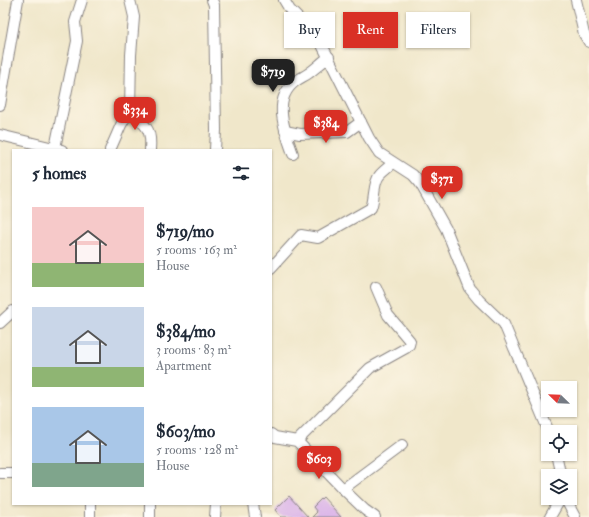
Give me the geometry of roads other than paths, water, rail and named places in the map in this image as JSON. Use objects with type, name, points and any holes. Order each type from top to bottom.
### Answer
[{"type":"street","points":[[0,105],[18,0]]},
{"type":"street","points":[[0,135],[58,149],[77,40],[76,22],[82,0]]},
{"type":"street","points":[[110,149],[121,125],[130,110],[131,55],[134,17],[130,0]]},
{"type":"street","points":[[212,0],[214,5],[215,149]]},
{"type":"street","points":[[284,0],[290,10],[319,39],[369,138],[379,153],[413,175],[420,183],[446,229],[470,289],[479,300],[504,324],[546,425]]},
{"type":"street","points":[[576,0],[584,34],[589,42]]},
{"type":"street","points":[[293,154],[285,130],[281,109],[284,97],[288,89],[295,81],[310,72],[329,57]]},
{"type":"street","points":[[130,110],[150,131],[150,149]]},
{"type":"street","points":[[285,130],[300,134],[346,132],[361,122]]},
{"type":"street","points":[[272,267],[301,235],[318,238],[371,208],[374,202],[375,186],[378,177],[393,163]]},
{"type":"street","points":[[297,441],[370,368],[409,345],[410,341],[388,315],[376,287]]},
{"type":"street","points":[[0,323],[12,311]]},
{"type":"street","points":[[272,435],[275,437],[297,441],[343,489],[365,510],[375,517]]},
{"type":"street","points":[[343,489],[402,444]]},
{"type":"street","points":[[0,473],[12,473]]},
{"type":"street","points":[[90,505],[90,517]]},
{"type":"street","points":[[150,505],[150,517]]},
{"type":"street","points":[[215,517],[216,505]]},
{"type":"street","points":[[253,505],[255,517]]},
{"type":"street","points":[[550,517],[557,505]]},
{"type":"street","points":[[569,505],[576,517]]}]
